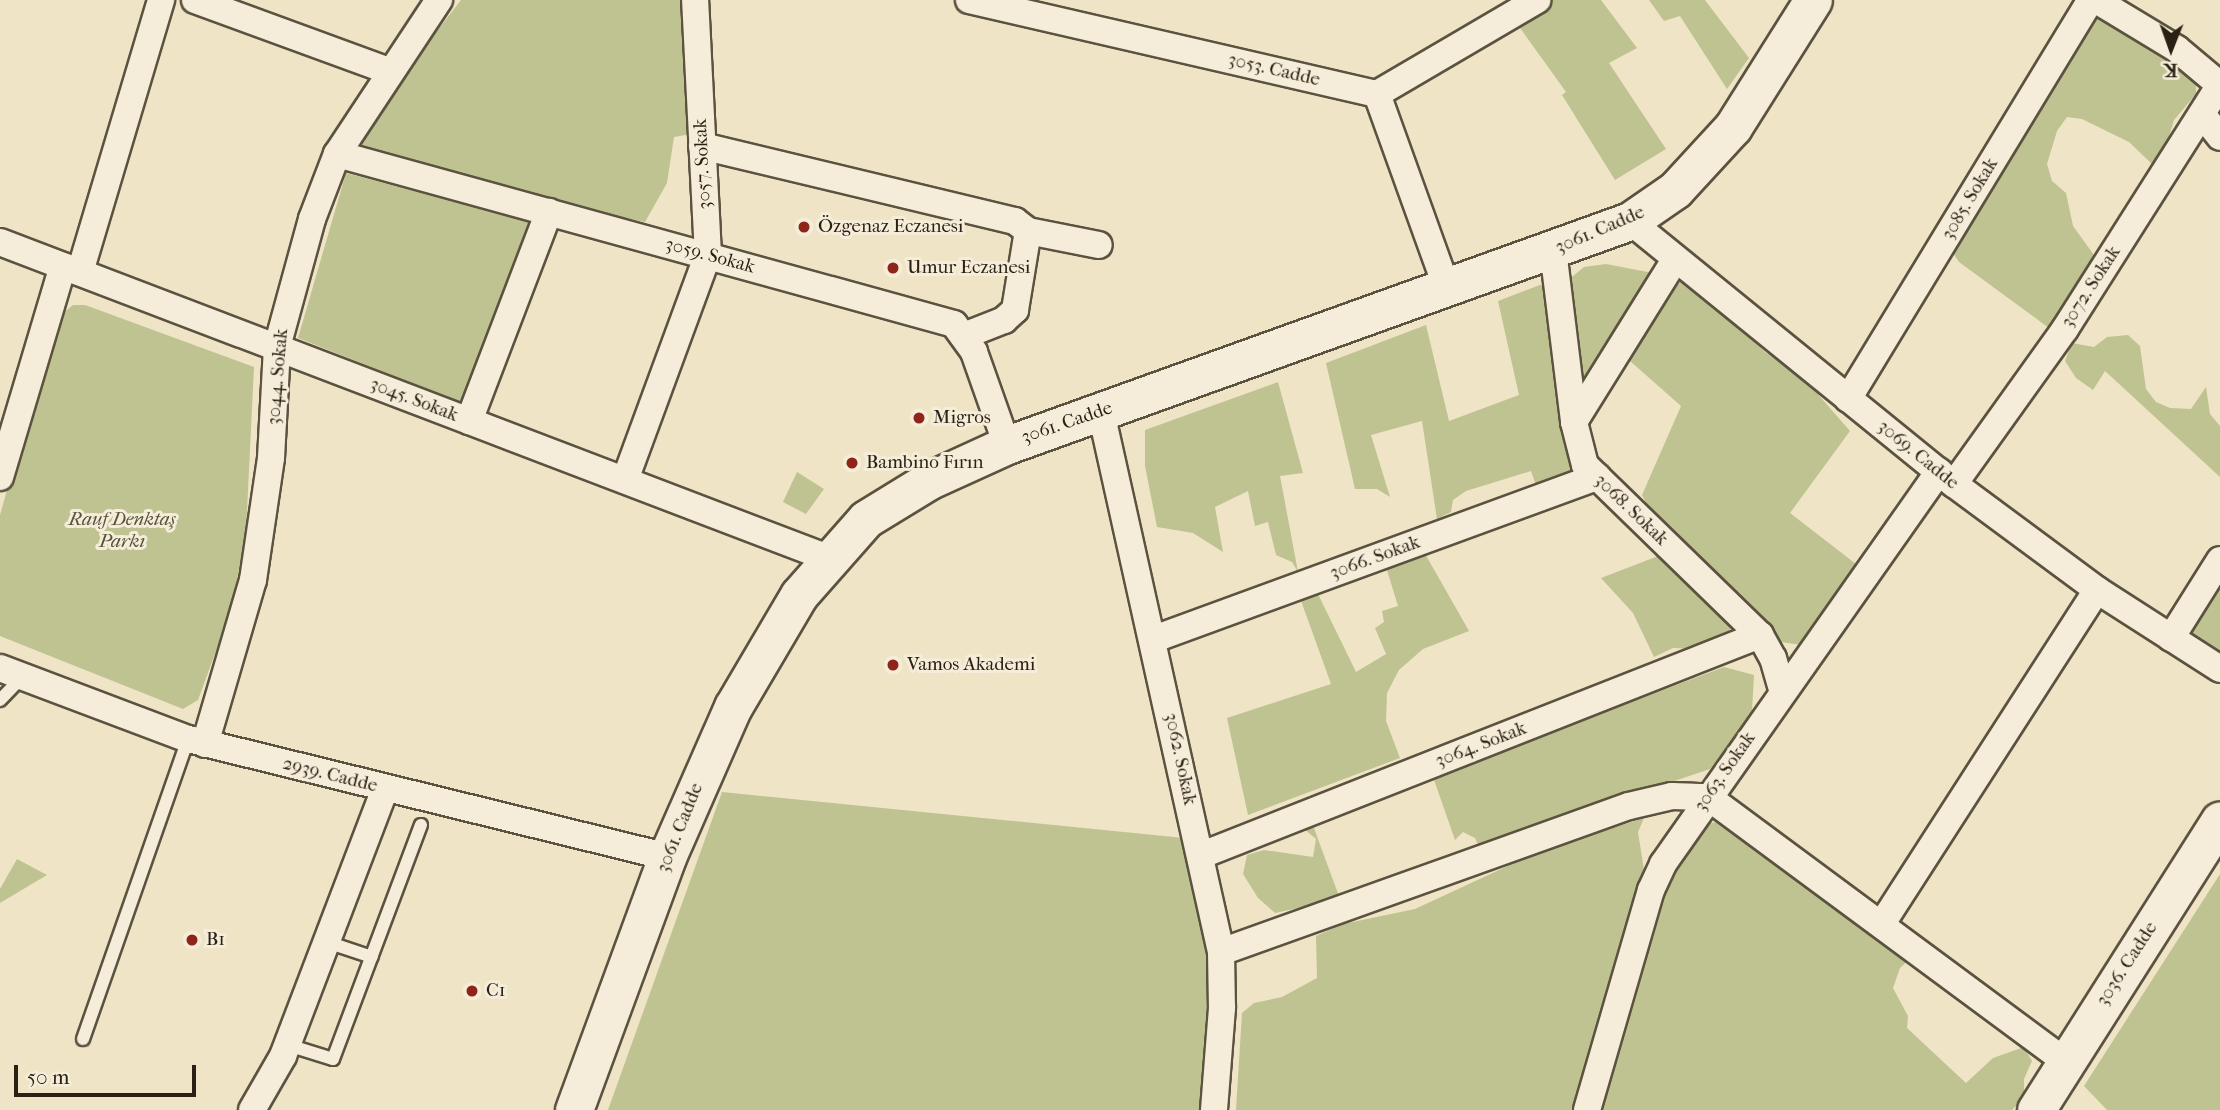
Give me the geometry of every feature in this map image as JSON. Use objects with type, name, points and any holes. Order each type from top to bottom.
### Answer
[{"type":"street","points":[[0,477],[161,0]]},
{"type":"street","points":[[195,0],[390,71]]},
{"type":"street","name":"3044. Sokak","points":[[197,742],[257,555],[271,458],[277,348],[309,228],[337,154],[439,0]]},
{"type":"street","name":"3057. Sokak","points":[[625,480],[708,255],[695,0]]},
{"type":"street","name":"3053. Cadde","points":[[969,0],[1377,94]]},
{"type":"street","points":[[1447,288],[1377,94],[1537,0]]},
{"type":"street","name":"3061. Cadde","points":[[574,1110],[667,858],[754,667],[828,558],[866,519],[897,497],[1007,445],[1630,221],[1675,190],[1733,127],[1813,0]]},
{"type":"street","points":[[2093,0],[2177,49],[2220,85]]},
{"type":"street","name":"3085. Sokak","points":[[1849,399],[2093,0]]},
{"type":"street","name":"3072. Sokak","points":[[1946,477],[2065,328],[2220,85]]},
{"type":"street","points":[[2202,114],[2220,137]]},
{"type":"street","points":[[702,146],[1015,221],[1028,231],[1098,244]]},
{"type":"street","name":"3059. Sokak","points":[[337,154],[954,324],[966,335]]},
{"type":"street","points":[[469,421],[549,212]]},
{"type":"street","name":"3069. Cadde","points":[[1630,221],[1946,477],[2097,590],[2220,669]]},
{"type":"street","points":[[1007,445],[966,335],[1004,320],[1015,310],[1028,231]]},
{"type":"street","name":"3045. Sokak","points":[[0,242],[828,558]]},
{"type":"street","name":"3068. Sokak","points":[[1553,250],[1574,422],[1585,465],[1760,635],[1773,658],[1782,690]]},
{"type":"street","points":[[1574,422],[1675,260]]},
{"type":"street","name":"3062. Sokak","points":[[1101,412],[1202,855],[1220,952],[1223,999],[1214,1110]]},
{"type":"street","name":"3066. Sokak","points":[[1154,639],[1597,477]]},
{"type":"street","name":"3063. Sokak","points":[[1587,1110],[1651,890],[1670,852],[1782,690],[1946,477]]},
{"type":"street","points":[[2171,638],[2220,560]]},
{"type":"street","points":[[1883,922],[2097,590]]},
{"type":"street","name":"3064. Sokak","points":[[1202,855],[1760,635]]},
{"type":"street","name":"2939. Cadde","points":[[11,673],[197,742],[667,858]]},
{"type":"street","points":[[253,1110],[288,1045],[385,789]]},
{"type":"street","points":[[1220,952],[1629,806],[1672,796],[1708,797],[1883,922],[2065,1061]]},
{"type":"street","name":"3036. Cadde","points":[[2036,1110],[2220,820]]},
{"type":"lane","points":[[0,700],[11,673]]},
{"type":"lane","points":[[83,1039],[197,742]]},
{"type":"lane","points":[[288,1045],[333,1059],[422,825]]},
{"type":"lane","points":[[327,942],[372,957]]},
{"type":"green space","points":[[461,0],[683,0],[691,134],[674,137],[667,183],[645,222],[550,203],[358,146],[385,98]]},
{"type":"green space","points":[[1553,0],[1601,0],[1637,48],[1609,63],[1666,149],[1615,180],[1562,95],[1566,92],[1518,25]]},
{"type":"green space","points":[[1649,0],[1705,0],[1749,58],[1727,89],[1680,16],[1664,21]]},
{"type":"green space","points":[[2108,17],[2196,77],[2196,94],[2174,120],[2164,153],[2153,165],[2129,142],[2082,119],[2067,117],[2057,131],[2047,164],[2052,181],[2066,193],[2073,226],[2094,255],[2053,331],[1959,262],[1950,249],[2067,64],[2091,18]]},
{"type":"green space","points":[[346,173],[530,222],[462,403],[298,338]]},
{"type":"green space","points":[[1606,264],[1653,273],[1585,384],[1580,383],[1568,289],[1572,277],[1584,267]]},
{"type":"green space","points":[[1682,281],[1694,284],[1765,352],[1802,376],[1850,431],[1790,513],[1856,564],[1802,645],[1781,642],[1649,508],[1642,495],[1681,406],[1630,361],[1668,292]]},
{"type":"green space","points":[[1548,282],[1574,474],[1537,488],[1531,471],[1466,491],[1453,500],[1451,512],[1437,519],[1422,421],[1371,435],[1390,497],[1377,489],[1355,489],[1326,363],[1426,325],[1449,421],[1519,395],[1498,301]]},
{"type":"green space","name":"Rauf Denktaş Parkı","points":[[73,305],[85,305],[254,367],[246,532],[231,610],[198,700],[183,709],[0,636],[0,515],[55,320]]},
{"type":"green space","points":[[2128,335],[2140,346],[2146,389],[2156,402],[2170,408],[2191,409],[2206,387],[2210,414],[2220,426],[2220,477],[2105,371],[2093,390],[2076,378],[2065,361],[2072,343],[2094,347],[2107,337]]},
{"type":"green space","points":[[1278,382],[1303,473],[1280,476],[1298,572],[1292,562],[1276,555],[1268,522],[1255,526],[1248,491],[1215,507],[1223,552],[1193,533],[1157,527],[1145,466],[1145,430]]},
{"type":"green space","points":[[797,472],[824,489],[806,514],[783,502]]},
{"type":"green space","points":[[1424,552],[1469,631],[1423,649],[1399,670],[1387,693],[1386,721],[1400,758],[1248,815],[1227,718],[1331,684],[1300,598],[1317,592],[1356,672],[1386,654],[1375,628],[1384,622],[1382,611],[1398,606],[1386,567]]},
{"type":"green space","points":[[1666,553],[1733,624],[1727,634],[1696,649],[1673,648],[1654,657],[1633,613],[1601,578]]},
{"type":"green space","points":[[2220,576],[2220,653],[2189,633]]},
{"type":"green space","points":[[1724,667],[1754,675],[1752,711],[1739,737],[1710,769],[1479,847],[1475,838],[1463,832],[1455,840],[1433,777]]},
{"type":"green space","points":[[722,792],[1184,838],[1210,953],[1211,1010],[1203,1110],[608,1110]]},
{"type":"green space","points":[[1644,818],[1638,832],[1644,870],[1575,1110],[1236,1110],[1242,1013],[1254,1003],[1282,997],[1317,978],[1316,936],[1343,924],[1415,909],[1540,851]]},
{"type":"green space","points":[[1311,820],[1340,899],[1275,913],[1258,898],[1243,874],[1247,855],[1264,850],[1313,857],[1316,839],[1303,828]]},
{"type":"green space","points":[[1715,822],[1914,955],[1900,968],[1893,988],[1908,1016],[1907,1028],[1966,1083],[1993,1058],[2024,1047],[2032,1061],[2024,1079],[2024,1097],[2012,1110],[1598,1110],[1664,879],[1701,827]]},
{"type":"green space","points":[[17,859],[47,875],[0,903],[0,889]]},
{"type":"green space","points":[[2220,874],[2220,1110],[2107,1110],[2084,1086]]},
{"type":"place","name":"Özgenaz Eczanesi","points":[[804,227]]},
{"type":"place","name":"Umur Eczanesi","points":[[893,268]]},
{"type":"place","name":"Migros","points":[[919,418]]},
{"type":"place","name":"Bambino Fırın","points":[[852,463]]},
{"type":"place","name":"Vamos Akademi","points":[[893,665]]},
{"type":"place","name":"B1","points":[[192,940]]},
{"type":"place","name":"C1","points":[[472,991]]}]
